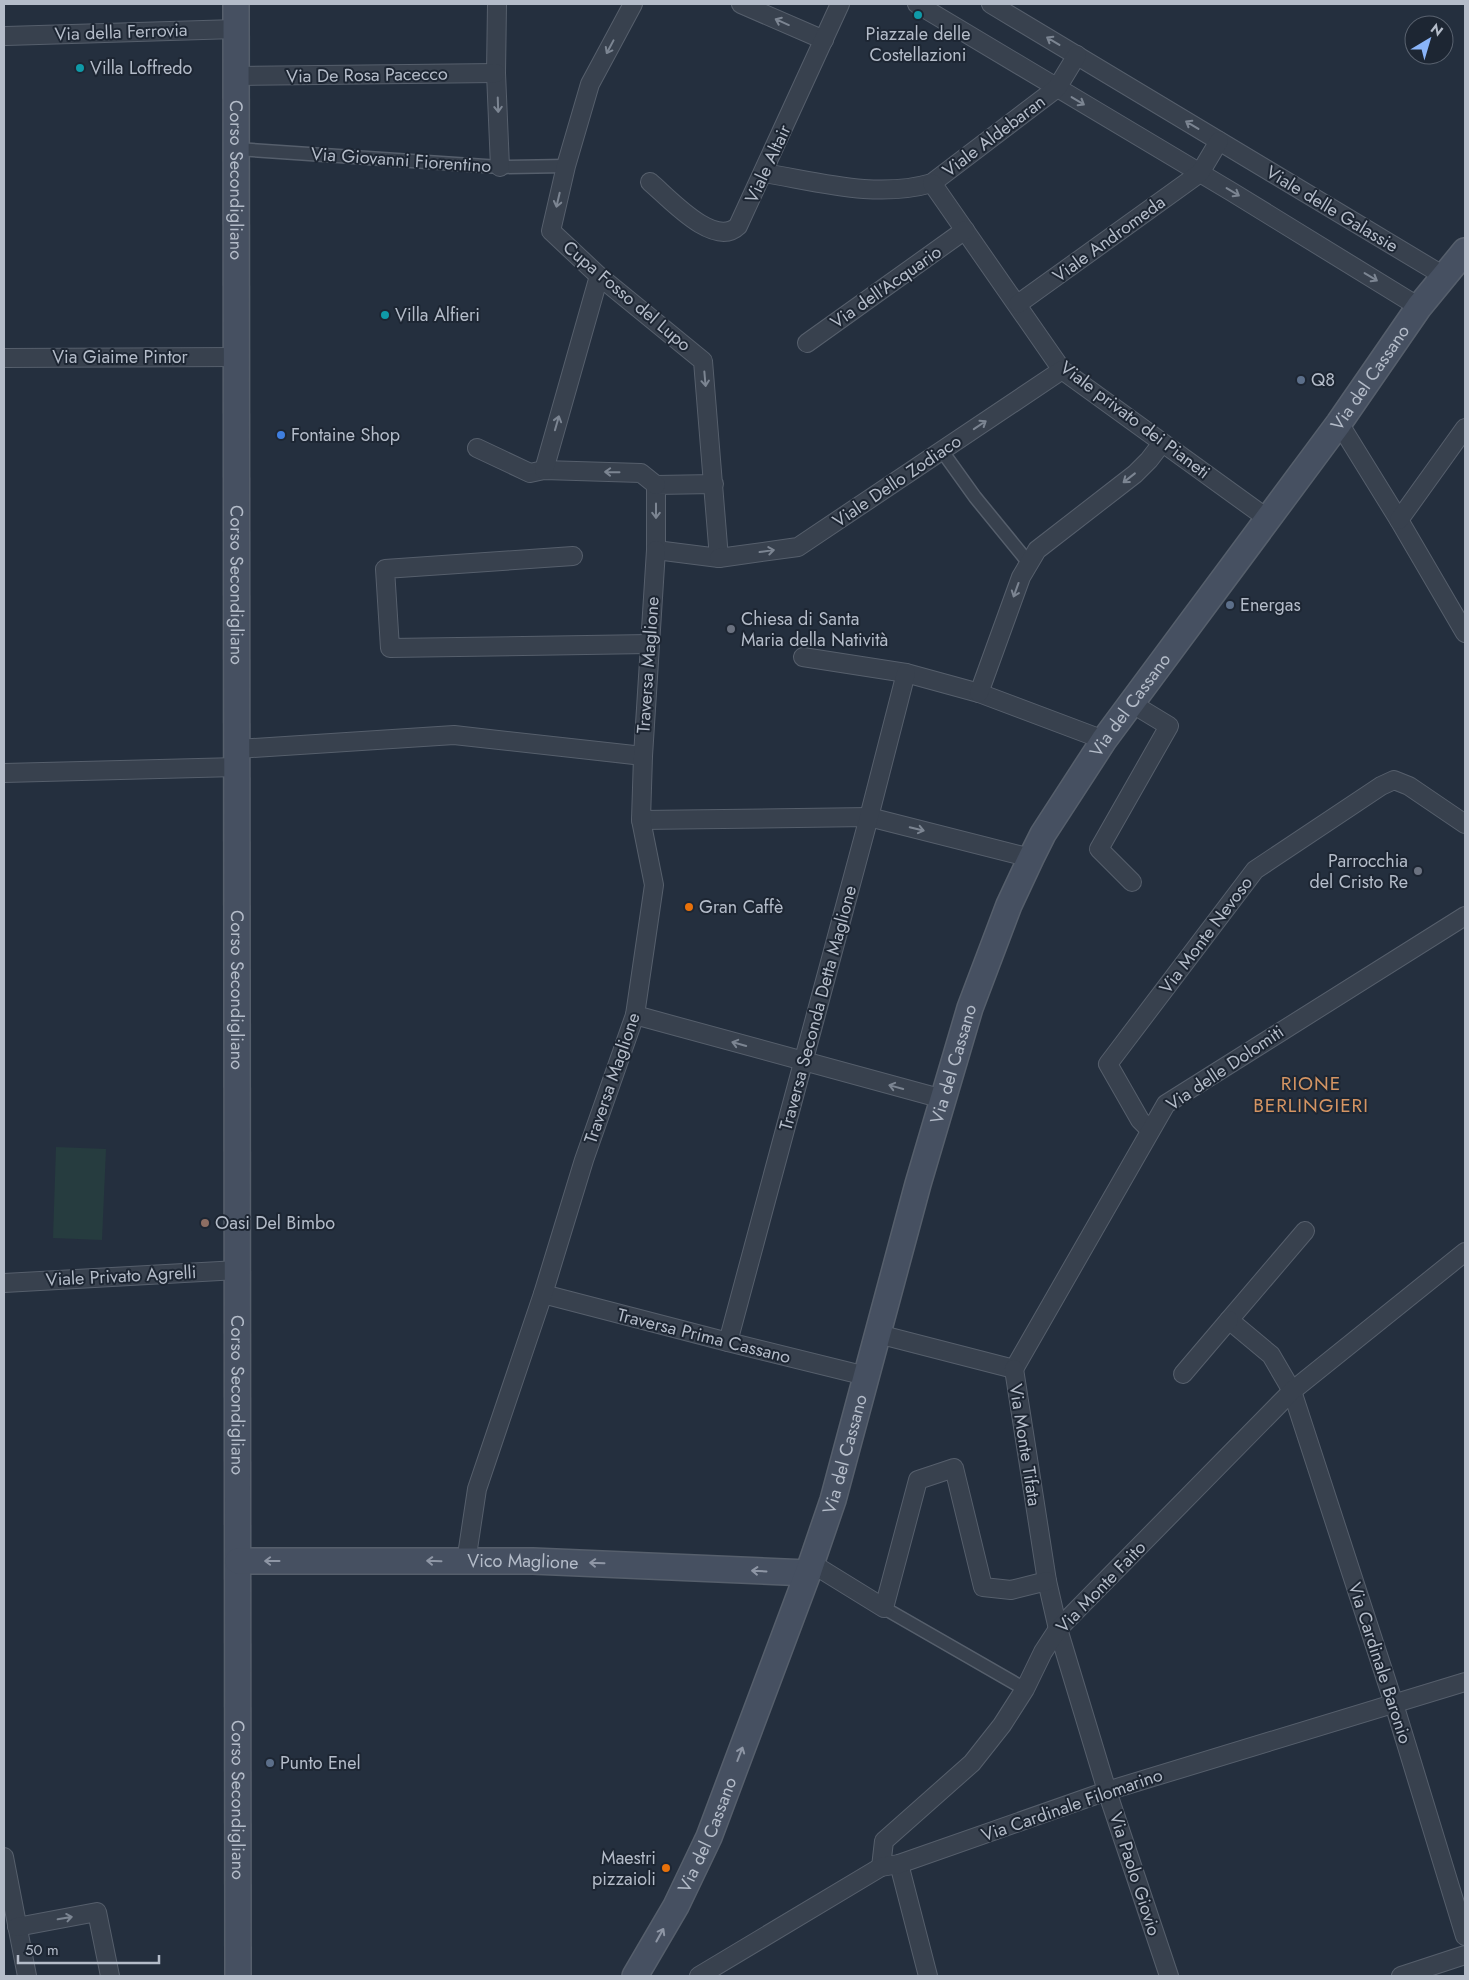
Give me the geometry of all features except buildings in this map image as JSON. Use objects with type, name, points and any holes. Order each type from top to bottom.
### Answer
[{"type":"main road","name":"Corso Secondigliano","points":[[236,4],[238,1976]]},
{"type":"main road","name":"Via del Cassano","points":[[635,1976],[676,1906],[709,1837],[809,1568],[833,1500],[943,1099],[970,1008],[1009,905],[1031,858],[1043,834],[1104,740],[1339,423],[1419,307],[1465,251]]},
{"type":"main road","name":"Vico Maglione","points":[[238,1561],[543,1561],[809,1568]]},
{"type":"street","points":[[497,4],[496,73],[500,167]]},
{"type":"street","name":"Cupa Fosso del Lupo","points":[[633,4],[590,84],[566,166],[551,231],[599,276],[703,361],[719,558]]},
{"type":"street","points":[[741,4],[824,40]]},
{"type":"street","name":"Viale Altair","points":[[650,182],[698,223],[710,229],[723,232],[735,229],[764,173],[840,4]]},
{"type":"street","points":[[917,4],[1200,173],[1419,307]]},
{"type":"street","name":"Viale delle Galassie","points":[[992,4],[1444,276]]},
{"type":"street","name":"Via della Ferrovia","points":[[6,36],[236,29]]},
{"type":"street","points":[[1057,88],[1077,56]]},
{"type":"street","name":"Via De Rosa Pacecco","points":[[237,76],[496,73]]},
{"type":"street","name":"Viale Aldebaran","points":[[932,183],[1057,88]]},
{"type":"street","points":[[1200,173],[1219,141]]},
{"type":"street","name":"Via Giovanni Fiorentino","points":[[237,149],[500,167],[566,166]]},
{"type":"street","points":[[764,173],[874,191],[912,189],[932,183]]},
{"type":"street","name":"Viale Andromeda","points":[[1018,304],[1200,173]]},
{"type":"street","name":"Viale privato dei Pianeti","points":[[932,183],[1018,304],[1062,370],[1268,519]]},
{"type":"street","name":"Via dell'Acquario","points":[[807,343],[965,230]]},
{"type":"street","points":[[544,470],[599,276]]},
{"type":"street","name":"Via Giaime Pintor","points":[[4,358],[237,357]]},
{"type":"street","name":"Viale Dello Zodiaco","points":[[656,550],[719,558],[798,547],[1062,370]]},
{"type":"street","points":[[1339,423],[1463,627]]},
{"type":"street","points":[[1399,520],[1465,428]]},
{"type":"street","points":[[979,693],[1020,577],[1028,562],[1037,550],[1135,474],[1149,460],[1162,442]]},
{"type":"street","points":[[477,448],[530,473],[544,470],[641,473],[656,484],[714,484]]},
{"type":"street","points":[[942,451],[1028,562]]},
{"type":"street","name":"Traversa Maglione","points":[[466,1562],[477,1489],[543,1294],[584,1160],[636,1015],[654,885],[642,820],[643,756],[656,550],[656,484]]},
{"type":"street","points":[[573,556],[385,569],[390,648],[649,644]]},
{"type":"street","points":[[803,657],[906,673],[979,693],[1104,740]]},
{"type":"street","name":"Traversa Seconda Detta Maglione","points":[[728,1342],[906,673]]},
{"type":"street","points":[[1131,703],[1169,726],[1100,849],[1132,882]]},
{"type":"street","points":[[4,773],[237,758],[454,734],[643,756]]},
{"type":"street","name":"Via Monte Nevoso","points":[[1150,1130],[1140,1120],[1108,1064],[1255,870],[1380,786],[1394,780],[1409,786],[1465,824]]},
{"type":"street","points":[[642,820],[869,817],[1031,858]]},
{"type":"street","name":"Via delle Dolomiti","points":[[1014,1369],[1166,1104],[1465,916]]},
{"type":"street","points":[[636,1015],[943,1099]]},
{"type":"street","points":[[1183,1374],[1305,1231]]},
{"type":"street","name":"Via Monte Faito","points":[[881,1867],[884,1840],[972,1763],[1002,1725],[1025,1689],[1043,1652],[1058,1629],[1292,1391],[1465,1252]]},
{"type":"street","name":"Viale Privato Agrelli","points":[[4,1283],[238,1270]]},
{"type":"street","name":"Traversa Prima Cassano","points":[[543,1294],[866,1376]]},
{"type":"street","points":[[1229,1320],[1271,1355],[1292,1391]]},
{"type":"street","name":"Via Monte Tifata","points":[[878,1334],[1014,1369],[1047,1581],[1058,1629]]},
{"type":"street","name":"Via Cardinale Baronio","points":[[1292,1391],[1394,1704],[1465,1936]]},
{"type":"street","points":[[884,1608],[918,1480],[954,1468],[983,1587],[1011,1590],[1047,1581]]},
{"type":"street","points":[[809,1568],[884,1608],[1025,1689]]},
{"type":"street","name":"Via Paolo Giovio","points":[[1058,1629],[1107,1791],[1168,1976]]},
{"type":"street","name":"Via Cardinale Filomarino","points":[[699,1976],[881,1867],[899,1864],[1107,1791],[1465,1682]]},
{"type":"street","points":[[4,1856],[27,1976]]},
{"type":"street","points":[[899,1864],[928,1976]]},
{"type":"street","points":[[17,1927],[97,1912],[110,1976]]},
{"type":"street","points":[[1401,1976],[1465,1955]]},
{"type":"green space","points":[[56,1147],[106,1149],[102,1240],[53,1238]]},
{"type":"place","name":"Piazzale delle Costellazioni","points":[[918,15]]},
{"type":"place","name":"Villa Loffredo","points":[[80,68]]},
{"type":"place","name":"Villa Alfieri","points":[[385,315]]},
{"type":"place","name":"Q8","points":[[1301,380]]},
{"type":"place","name":"Fontaine Shop","points":[[281,435]]},
{"type":"place","name":"Energas","points":[[1230,605]]},
{"type":"place","name":"Chiesa di Santa Maria della Natività","points":[[731,629]]},
{"type":"place","name":"Parrocchia del Cristo Re","points":[[1418,871]]},
{"type":"place","name":"Gran Caffè","points":[[689,907]]},
{"type":"place","name":"Oasi Del Bimbo","points":[[205,1223]]},
{"type":"place","name":"Punto Enel","points":[[270,1763]]},
{"type":"place","name":"Maestri pizzaioli","points":[[666,1868]]},
{"type":"district","name":"RIONE BERLINGIERI","points":[[1311,1094]]}]
